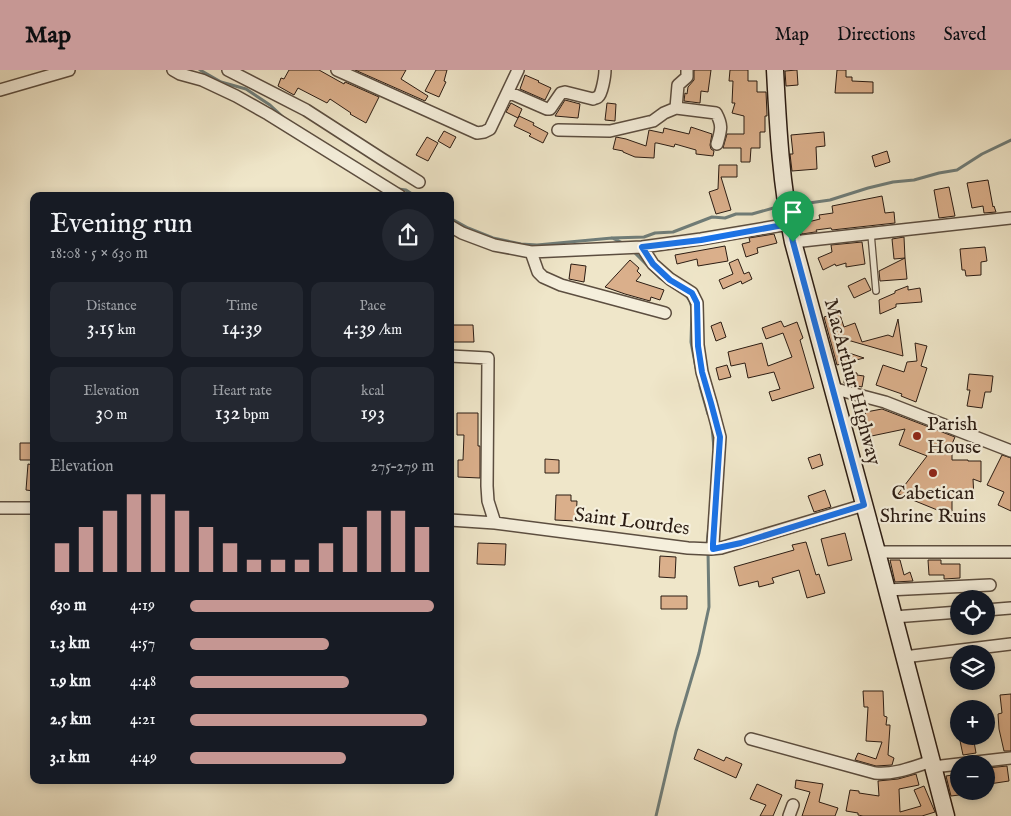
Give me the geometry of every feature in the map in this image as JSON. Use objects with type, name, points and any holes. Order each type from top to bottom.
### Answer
[{"type":"main road","name":"MacArthur Highway","points":[[775,70],[780,158],[793,242],[946,816]]},
{"type":"street","points":[[0,90],[69,70]]},
{"type":"street","points":[[173,70],[202,80],[236,96],[394,192]]},
{"type":"street","points":[[228,70],[306,110],[419,182]]},
{"type":"street","points":[[337,70],[478,133],[490,129],[518,70]]},
{"type":"street","points":[[508,92],[550,109],[561,93],[565,92],[593,99],[597,98],[600,95],[605,70]]},
{"type":"street","points":[[676,108],[678,85],[686,78],[687,70]]},
{"type":"street","points":[[558,130],[610,131],[653,121],[664,113],[676,108],[716,113],[722,128],[717,144]]},
{"type":"street","points":[[793,242],[1011,218]]},
{"type":"street","points":[[454,228],[494,245],[532,252],[623,249],[701,240],[789,224]]},
{"type":"street","points":[[639,247],[670,280],[692,293],[697,303],[698,346],[702,372],[720,437],[713,544],[709,549]]},
{"type":"street","points":[[532,252],[538,272],[542,277],[561,285],[665,313]]},
{"type":"street","points":[[454,356],[488,358],[487,486],[488,501],[495,523]]},
{"type":"street","points":[[832,388],[885,402],[1011,451]]},
{"type":"street","name":"Saint Lourdes","points":[[454,520],[495,523],[709,549],[741,543],[864,505]]},
{"type":"street","points":[[0,508],[30,508]]},
{"type":"street","points":[[877,552],[1011,552]]},
{"type":"street","points":[[887,590],[990,585]]},
{"type":"street","points":[[995,609],[1011,608]]},
{"type":"street","points":[[894,617],[950,613]]},
{"type":"street","points":[[904,657],[1011,644]]},
{"type":"street","points":[[751,739],[875,773],[885,774],[932,764],[950,764]]},
{"type":"street","points":[[995,760],[1011,758]]},
{"type":"street","points":[[789,816],[793,805]]},
{"type":"lane","points":[[871,234],[876,292]]},
{"type":"building","points":[[289,70],[319,70],[344,84],[345,82],[379,97],[366,123],[330,99],[327,103],[298,88],[294,95],[278,86],[281,78],[284,79]]},
{"type":"building","points":[[355,70],[406,70],[401,79],[428,96],[425,101]]},
{"type":"building","points":[[436,70],[447,70],[444,81],[446,82],[439,97],[425,91]]},
{"type":"building","points":[[694,70],[711,70],[708,92],[701,91],[700,103],[684,101],[685,93],[687,94],[688,87],[694,80]]},
{"type":"building","points":[[730,70],[748,70],[748,81],[757,81],[757,92],[766,92],[767,116],[765,116],[765,132],[760,132],[760,148],[751,148],[750,162],[741,162],[741,148],[723,148],[727,134],[744,134],[744,116],[732,113],[735,103],[732,103],[733,81],[729,81]]},
{"type":"building","points":[[797,70],[798,85],[786,86],[785,71]]},
{"type":"building","points":[[837,70],[846,70],[846,77],[852,77],[852,81],[873,82],[873,93],[835,93]]},
{"type":"building","points":[[525,75],[551,88],[545,100],[520,89]]},
{"type":"building","points":[[565,100],[580,104],[578,118],[555,116]]},
{"type":"building","points":[[511,103],[522,109],[518,118],[506,112]]},
{"type":"building","points":[[607,103],[616,104],[615,121],[605,120]]},
{"type":"building","points":[[519,116],[534,123],[533,125],[548,133],[543,143],[529,136],[531,134],[514,126]]},
{"type":"building","points":[[691,127],[712,134],[710,145],[714,151],[713,156],[696,154],[696,150],[675,144],[674,147],[655,143],[654,158],[635,157],[623,151],[613,149],[616,137],[646,146],[649,130],[663,133],[664,128],[689,134]]},
{"type":"building","points":[[444,131],[456,137],[450,148],[438,141]]},
{"type":"building","points":[[824,132],[825,146],[816,147],[817,169],[792,171],[790,154],[793,154],[791,135]]},
{"type":"building","points":[[427,137],[438,143],[428,161],[416,155]]},
{"type":"building","points":[[887,151],[890,162],[875,167],[872,156]]},
{"type":"building","points":[[719,165],[737,165],[737,177],[721,177],[731,210],[716,214],[709,192],[718,189]]},
{"type":"building","points":[[988,180],[993,207],[996,212],[984,213],[983,206],[972,208],[967,183]]},
{"type":"building","points":[[949,187],[955,216],[939,218],[934,190]]},
{"type":"building","points":[[882,196],[885,213],[894,212],[895,223],[832,230],[831,228],[802,234],[800,224],[820,219],[819,215],[833,213],[832,206]]},
{"type":"building","points":[[774,234],[777,243],[757,248],[758,253],[746,257],[742,244],[750,242],[749,238]]},
{"type":"building","points":[[904,237],[905,258],[894,259],[892,239]]},
{"type":"building","points":[[862,242],[865,264],[846,267],[846,263],[836,266],[835,264],[823,270],[818,258],[832,252],[831,245]]},
{"type":"building","points":[[725,246],[728,261],[698,266],[697,259],[677,264],[675,255]]},
{"type":"building","points":[[985,247],[987,261],[981,262],[981,275],[966,276],[965,270],[962,270],[960,249]]},
{"type":"building","points":[[905,258],[907,279],[880,281],[879,271]]},
{"type":"building","points":[[738,259],[744,274],[749,272],[752,279],[742,284],[741,281],[723,289],[719,280],[733,274],[729,263]]},
{"type":"building","points":[[630,260],[639,268],[637,271],[641,275],[636,281],[664,290],[660,300],[651,297],[650,301],[605,287]]},
{"type":"building","points":[[571,264],[586,266],[584,282],[569,279]]},
{"type":"building","points":[[865,278],[871,290],[854,298],[848,286]]},
{"type":"building","points":[[908,286],[908,290],[920,288],[922,302],[896,304],[896,307],[880,314],[879,300]]},
{"type":"building","points":[[839,312],[844,327],[855,323],[862,342],[888,335],[893,337],[898,319],[903,356],[844,339],[840,350],[864,358],[837,365],[824,317]]},
{"type":"building","points":[[781,321],[784,327],[797,322],[803,338],[800,340],[814,388],[772,401],[769,392],[780,389],[774,372],[748,378],[745,363],[731,366],[728,352],[762,343],[768,366],[792,357],[783,333],[766,339],[762,328]]},
{"type":"building","points":[[721,322],[726,337],[716,341],[711,326]]},
{"type":"building","points":[[454,325],[473,325],[474,342],[454,342]]},
{"type":"building","points":[[915,343],[927,346],[921,366],[927,368],[916,402],[901,396],[902,394],[876,385],[883,365],[904,372],[907,362],[917,361]]},
{"type":"building","points":[[727,365],[731,377],[719,380],[716,368]]},
{"type":"building","points":[[845,371],[864,376],[862,387],[844,383]]},
{"type":"building","points":[[969,374],[993,376],[991,392],[985,392],[982,408],[967,406],[970,390],[967,390]]},
{"type":"building","points":[[882,409],[955,437],[949,451],[952,452],[952,460],[981,461],[981,482],[973,479],[974,498],[952,499],[952,516],[898,494],[927,456],[899,445],[905,429],[862,438],[860,431],[866,412]]},
{"type":"building","points":[[457,413],[478,413],[480,478],[458,477],[458,460],[463,460],[464,435],[457,435]]},
{"type":"building","points":[[20,443],[30,443],[30,460],[20,460]]},
{"type":"building","points":[[820,454],[823,465],[812,469],[808,458]]},
{"type":"building","points":[[1002,455],[1011,458],[1011,511],[998,505],[1004,492],[987,485]]},
{"type":"building","points":[[545,459],[559,460],[559,473],[545,473]]},
{"type":"building","points":[[28,464],[30,464],[30,490],[26,490]]},
{"type":"building","points":[[825,490],[831,507],[814,512],[808,496]]},
{"type":"building","points":[[556,495],[571,495],[571,501],[577,501],[576,521],[555,520]]},
{"type":"building","points":[[845,533],[852,560],[828,566],[821,539]]},
{"type":"building","points":[[806,542],[816,575],[819,574],[825,593],[807,598],[799,570],[772,578],[774,583],[759,587],[758,581],[739,586],[734,567],[794,550],[792,545]]},
{"type":"building","points":[[478,543],[506,544],[505,565],[477,564]]},
{"type":"building","points":[[660,556],[676,557],[675,578],[659,577]]},
{"type":"building","points":[[890,560],[900,560],[904,575],[910,572],[913,581],[895,582]]},
{"type":"building","points":[[928,560],[941,560],[941,564],[960,564],[960,578],[944,579],[944,575],[929,575]]},
{"type":"building","points":[[661,596],[687,596],[687,609],[661,609]]},
{"type":"building","points":[[863,691],[883,691],[884,716],[887,717],[886,725],[890,725],[888,755],[894,758],[892,765],[876,766],[855,760],[858,753],[876,759],[882,742],[866,741],[868,707],[864,707]]},
{"type":"building","points":[[1011,694],[1011,751],[1004,751],[999,729],[998,714],[1002,713],[1000,695]]},
{"type":"building","points":[[961,745],[975,745],[976,753],[963,755]]},
{"type":"building","points":[[698,749],[724,761],[726,757],[742,764],[736,778],[694,759]]},
{"type":"building","points":[[1007,766],[1009,781],[995,783],[995,767]]},
{"type":"building","points":[[916,774],[919,785],[899,789],[900,812],[921,806],[914,790],[924,786],[935,812],[922,816],[863,816],[846,811],[850,790],[879,796],[878,781],[898,779]]},
{"type":"building","points":[[950,775],[950,792],[946,776]]},
{"type":"building","points":[[796,780],[823,784],[819,802],[838,808],[835,816],[802,816],[810,792],[795,788]]},
{"type":"building","points":[[757,784],[782,795],[773,816],[760,816],[766,805],[750,799]]},
{"type":"waterway","points":[[200,70],[221,82],[246,89],[270,105],[283,117]]},
{"type":"waterway","points":[[795,205],[830,200],[893,182],[914,180],[957,170],[982,154],[1011,140]]},
{"type":"waterway","points":[[398,189],[409,192]]},
{"type":"waterway","points":[[454,220],[493,238],[521,244],[537,245],[644,237],[655,233],[673,232],[712,217],[725,218],[736,214],[752,214],[777,207]]},
{"type":"waterway","points":[[612,238],[623,243]]},
{"type":"waterway","points":[[633,251],[665,281]]},
{"type":"waterway","points":[[685,294],[692,308],[691,342],[696,368]]},
{"type":"waterway","points":[[700,386],[708,414]]},
{"type":"waterway","points":[[712,427],[714,448]]},
{"type":"waterway","points":[[707,545],[709,526]]},
{"type":"waterway","points":[[656,816],[676,731],[699,653],[709,607],[708,551]]},
{"type":"place","name":"Parish House","points":[[917,436]]},
{"type":"place","name":"Cabetican Shrine Ruins","points":[[933,473]]},
{"type":"route","points":[[789,224],[793,242],[864,505],[741,543],[713,549],[720,437],[702,372],[698,346],[697,303],[692,293],[670,280],[653,264],[642,247],[701,240],[789,224]]}]
